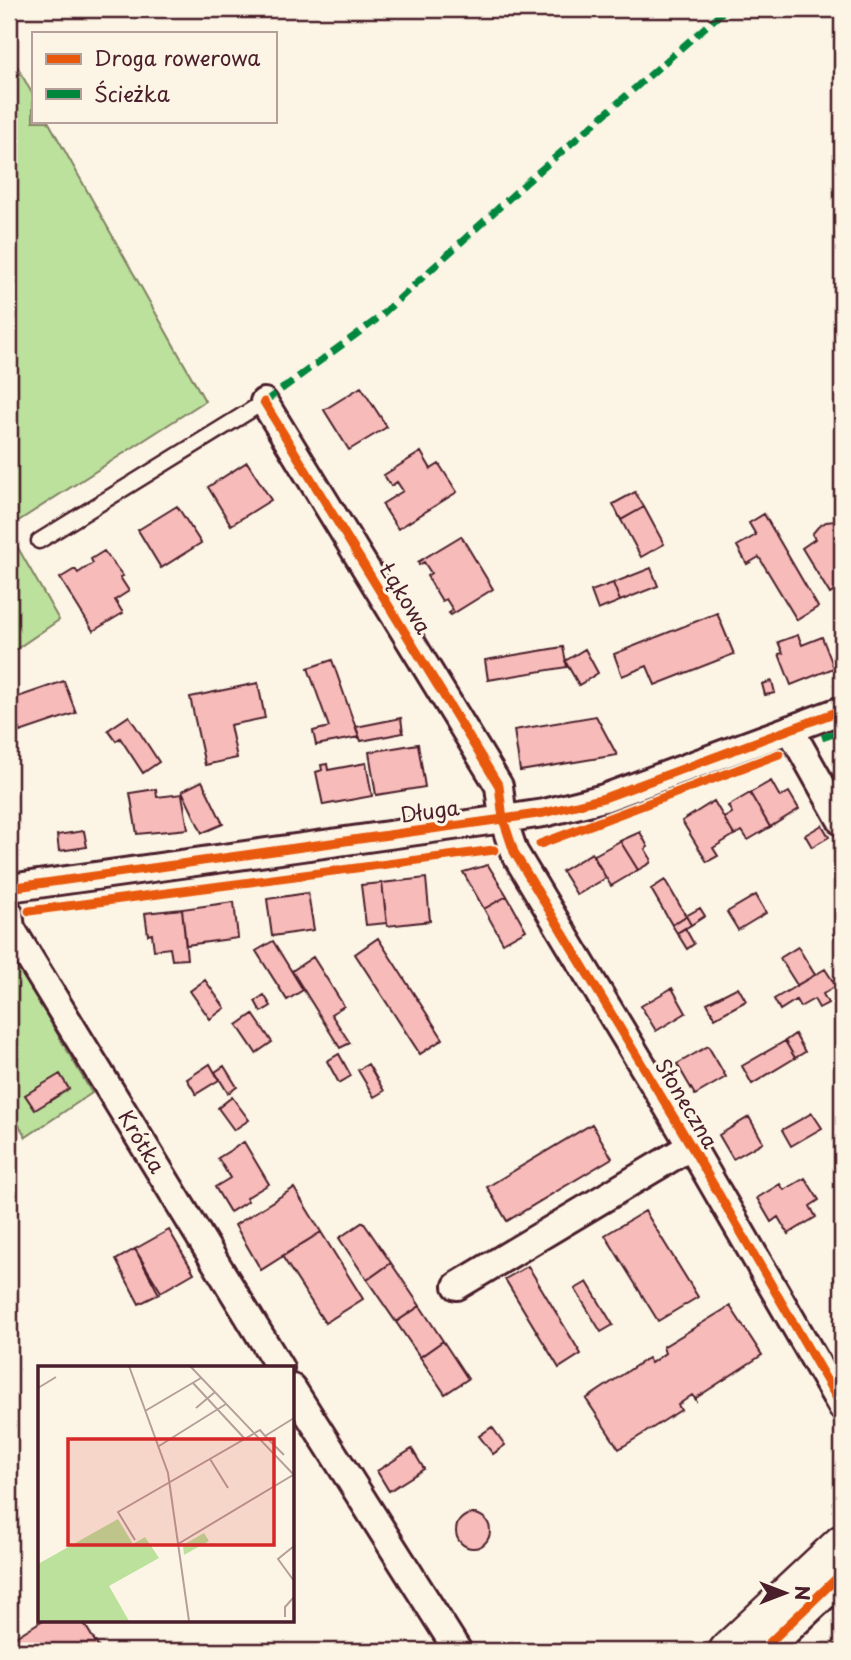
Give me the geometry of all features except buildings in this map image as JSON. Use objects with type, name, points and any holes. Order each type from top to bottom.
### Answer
[{"type":"main road","points":[[728,1651],[842,1544]]},
{"type":"street","name":"Łąkowa","points":[[264,402],[499,786],[503,819]]},
{"type":"street","name":"Długa","points":[[9,888],[544,813],[604,798],[842,710]]},
{"type":"street","points":[[790,729],[842,822]]},
{"type":"street","name":"Słoneczna","points":[[503,819],[513,852],[691,1146],[842,1407]]},
{"type":"street","name":"Krótka","points":[[9,913],[11,928],[279,1366]]},
{"type":"street","name":"Słoneczna","points":[[457,1286],[691,1146]]},
{"type":"street","points":[[294,1391],[458,1651]]},
{"type":"street","points":[[808,1651],[842,1619]]},
{"type":"lane","points":[[38,541],[264,402]]},
{"type":"green space","points":[[9,52],[32,93],[32,122],[49,122],[205,401],[9,527]]},
{"type":"green space","points":[[9,532],[59,620],[9,654]]},
{"type":"green space","points":[[9,951],[92,1093],[26,1137],[9,1109]]},
{"type":"marked path","points":[[264,402],[376,320],[528,181],[726,9]]},
{"type":"marked path","points":[[822,738],[842,731]]},
{"type":"cycle path","points":[[264,402],[499,786],[503,819],[514,852],[691,1146],[842,1407]]},
{"type":"cycle path","points":[[9,888],[544,813],[604,798],[842,710]]},
{"type":"cycle path","points":[[540,844],[779,754]]},
{"type":"cycle path","points":[[29,911],[494,850]]},
{"type":"cycle path","points":[[761,1651],[842,1573]]}]
